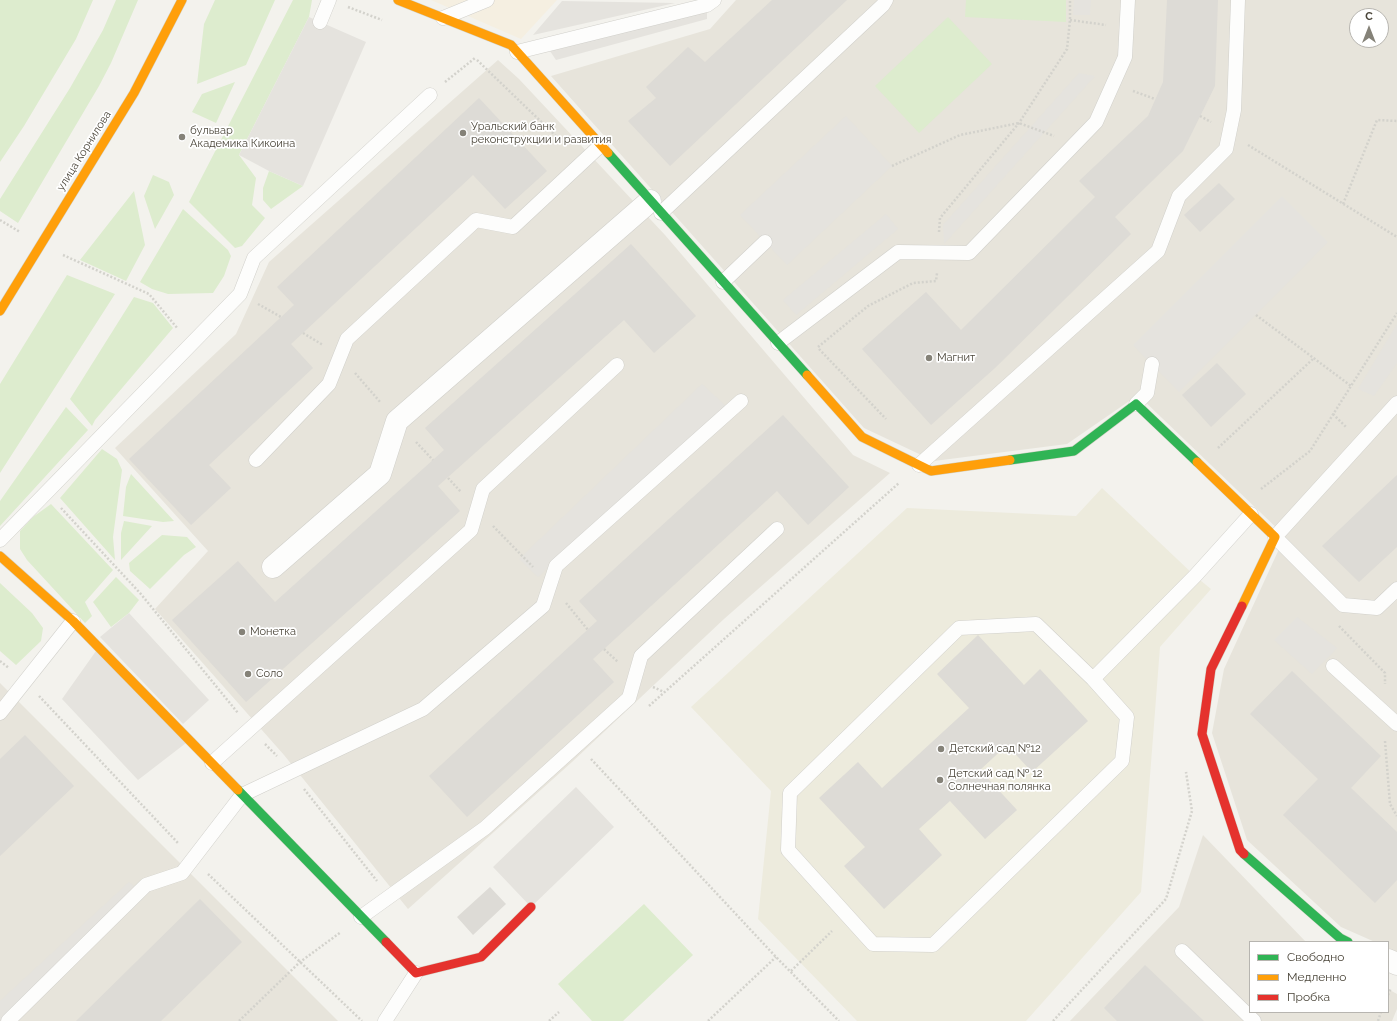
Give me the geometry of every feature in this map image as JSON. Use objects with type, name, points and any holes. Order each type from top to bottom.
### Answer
[{"type":"street","name":"улица Корнилова","points":[[0,311],[134,93],[182,0]]},
{"type":"street","points":[[398,0],[511,45],[862,437],[931,471],[1074,451],[1136,404],[1251,514],[1275,538],[1211,669],[1202,734],[1240,850],[1340,938],[1346,941]]},
{"type":"street","points":[[273,567],[380,474],[397,421],[656,207]]},
{"type":"street","points":[[0,556],[72,621],[416,973],[481,957],[531,907]]},
{"type":"lane","points":[[320,22],[329,0]]},
{"type":"lane","points":[[444,18],[487,0]]},
{"type":"lane","points":[[517,52],[707,5],[714,0]]},
{"type":"lane","points":[[656,207],[877,10],[886,0]]},
{"type":"lane","points":[[778,343],[898,252],[969,253],[1096,122],[1126,57],[1128,0]]},
{"type":"lane","points":[[919,465],[1158,251],[1179,196],[1226,149],[1234,110],[1238,0]]},
{"type":"lane","points":[[0,540],[240,294],[254,258],[430,95]]},
{"type":"lane","points":[[256,460],[329,384],[347,339],[476,220],[513,227],[601,145]]},
{"type":"lane","points":[[723,282],[765,242]]},
{"type":"lane","points":[[1136,404],[1147,393],[1152,364]]},
{"type":"lane","points":[[212,763],[471,530],[483,489],[617,365]]},
{"type":"lane","points":[[8,1021],[146,885],[182,873],[242,795],[423,709],[543,606],[556,566],[741,401]]},
{"type":"lane","points":[[1397,403],[1275,538],[1343,605],[1377,608],[1397,589]]},
{"type":"lane","points":[[1093,679],[1195,576],[1251,514]]},
{"type":"lane","points":[[361,917],[485,828],[629,698],[641,656],[777,529]]},
{"type":"lane","points":[[0,713],[72,621]]},
{"type":"lane","points":[[1036,624],[1093,679],[1127,717],[1122,761],[933,945],[873,944],[788,850],[790,794],[959,628],[1036,624]]},
{"type":"lane","points":[[1333,666],[1397,724]]},
{"type":"lane","points":[[1182,951],[1254,1021]]},
{"type":"lane","points":[[385,1021],[416,973]]},
{"type":"path","points":[[818,347],[868,306],[912,283],[936,281],[940,218],[1019,123],[1067,49],[1070,20],[1070,0]]},
{"type":"path","points":[[1070,20],[1127,28]]},
{"type":"path","points":[[430,95],[497,40]]},
{"type":"path","points":[[1200,116],[1397,237]]},
{"type":"path","points":[[1343,204],[1378,120],[1397,121]]},
{"type":"path","points":[[892,166],[960,135],[1019,123],[1075,144]]},
{"type":"path","points":[[0,220],[40,244],[149,294],[190,344]]},
{"type":"path","points":[[240,294],[281,317]]},
{"type":"path","points":[[1256,494],[1310,451],[1397,313]]},
{"type":"path","points":[[1256,315],[1351,386]]},
{"type":"path","points":[[798,328],[818,347],[891,425]]},
{"type":"path","points":[[303,333],[340,356],[433,460]]},
{"type":"path","points":[[1215,452],[1314,358]]},
{"type":"path","points":[[647,708],[919,465]]},
{"type":"path","points":[[448,478],[550,585],[588,630]]},
{"type":"path","points":[[47,493],[140,593],[251,728],[290,772],[389,897]]},
{"type":"path","points":[[595,754],[590,758],[776,957],[839,1021]]},
{"type":"path","points":[[1053,1021],[1166,899],[1192,811],[1186,765]]},
{"type":"path","points":[[791,971],[848,916]]},
{"type":"path","points":[[239,1021],[300,962],[361,917]]},
{"type":"path","points":[[708,1021],[776,957]]},
{"type":"path","points":[[549,1021],[559,1012]]},
{"type":"shaded area","points":[[431,0],[557,0],[521,39]]},
{"type":"shaded area","points":[[736,0],[1397,0],[1397,952],[1389,948],[1389,941],[1373,941],[1341,927],[1247,840],[1212,733],[1224,669],[1285,536],[1138,395],[1067,444],[934,461],[864,428],[551,76],[710,29]]},
{"type":"shaded area","points":[[1074,0],[1091,0],[1090,15],[1073,15]]},
{"type":"shaded area","points":[[562,1],[675,3],[533,35]]},
{"type":"shaded area","points":[[707,5],[707,19],[556,60],[548,48]]},
{"type":"shaded area","points":[[309,17],[366,42],[303,186],[269,171],[239,155]]},
{"type":"shaded area","points":[[498,60],[519,79],[665,235],[853,455],[890,473],[724,619],[572,762],[408,909],[284,755],[155,609],[208,551],[115,448],[236,334],[269,262]]},
{"type":"shaded area","points":[[1079,73],[1095,76],[944,244],[943,225]]},
{"type":"shaded area","points":[[846,116],[892,166],[787,265],[740,215]]},
{"type":"shaded area","points":[[1282,196],[1328,242],[1179,392],[1133,345]]},
{"type":"shaded area","points":[[886,214],[898,229],[796,315],[783,300]]},
{"type":"shaded area","points":[[1397,324],[1397,363],[1374,396],[1358,389]]},
{"type":"shaded area","points":[[702,384],[726,406],[538,577],[519,559]]},
{"type":"shaded area","name":"Детский сад №12","points":[[1102,488],[1195,576],[1211,589],[1160,647],[1141,892],[1026,1021],[857,1021],[758,919],[771,791],[691,707],[907,508],[1076,516]]},
{"type":"shaded area","points":[[129,613],[209,700],[183,724],[100,637]]},
{"type":"shaded area","points":[[1297,617],[1337,648],[1312,674],[1274,640]]},
{"type":"shaded area","points":[[96,651],[186,743],[138,780],[62,699]]},
{"type":"shaded area","points":[[0,683],[338,1021],[0,1021]]},
{"type":"shaded area","points":[[576,787],[614,827],[531,907],[493,867]]},
{"type":"shaded area","points":[[1203,835],[1305,941],[1249,941],[1249,1013],[1389,1013],[1389,990],[1397,994],[1397,1009],[1392,1021],[1070,1021],[1179,907]]},
{"type":"shaded area","points":[[129,882],[145,897],[13,1021],[0,1021],[0,1001]]},
{"type":"green space","points":[[0,0],[93,0],[76,39],[24,126],[0,162]]},
{"type":"green space","points":[[116,0],[138,0],[111,63],[99,86],[18,223],[0,211],[0,199],[70,88],[103,30]]},
{"type":"green space","points":[[215,0],[275,0],[246,65],[197,84],[204,24]]},
{"type":"green space","points":[[293,0],[312,0],[309,17],[239,155],[256,178],[252,205],[265,218],[242,246],[235,248],[189,202]]},
{"type":"green space","points":[[966,0],[1066,0],[1066,22],[965,17]]},
{"type":"green space","points":[[948,17],[992,64],[919,133],[875,86]]},
{"type":"green space","points":[[235,82],[216,123],[192,112],[202,94]]},
{"type":"green space","points":[[269,171],[303,186],[271,209],[263,200],[263,188]]},
{"type":"green space","points":[[153,175],[169,182],[174,195],[155,229],[144,196]]},
{"type":"green space","points":[[134,191],[145,245],[126,281],[80,260]]},
{"type":"green space","points":[[183,209],[228,250],[231,256],[224,276],[213,293],[168,294],[152,289],[140,282]]},
{"type":"green space","points":[[67,275],[115,294],[0,473],[0,384]]},
{"type":"green space","points":[[134,297],[153,303],[173,328],[95,420],[92,426],[70,399]]},
{"type":"green space","points":[[66,407],[88,430],[0,526],[0,501]]},
{"type":"green space","points":[[102,449],[117,459],[122,470],[113,537],[115,560],[60,498]]},
{"type":"green space","points":[[131,474],[174,521],[163,522],[123,516],[126,487]]},
{"type":"green space","points":[[51,504],[113,570],[85,602],[92,616],[85,623],[27,560],[20,549],[20,531],[33,517]]},
{"type":"green space","points":[[124,521],[152,526],[121,560],[121,533]]},
{"type":"green space","points":[[162,535],[187,537],[196,547],[184,555],[150,589],[130,571],[129,563]]},
{"type":"green space","points":[[116,577],[139,600],[129,613],[111,627],[93,602]]},
{"type":"green space","points":[[0,583],[32,613],[43,628],[41,641],[16,665],[0,651]]},
{"type":"green space","points":[[644,904],[693,955],[623,1021],[592,1021],[558,984]]},
{"type":"building","points":[[772,0],[847,0],[670,166],[628,121],[656,98],[646,87],[688,47],[705,62]]},
{"type":"building","points":[[1167,0],[1218,0],[1215,86],[1183,151],[1115,217],[1131,234],[995,368],[931,425],[862,349],[926,292],[961,330],[1095,197],[1079,181],[1148,116],[1163,82]]},
{"type":"building","points":[[479,98],[547,171],[505,209],[473,175],[291,344],[313,368],[209,465],[231,488],[191,525],[129,459],[294,305],[277,287]]},
{"type":"building","points":[[1219,183],[1235,199],[1200,232],[1184,215]]},
{"type":"building","points":[[631,244],[696,316],[654,353],[624,320],[438,486],[460,511],[246,702],[172,620],[238,561],[275,602],[444,450],[425,428]]},
{"type":"building","points":[[1217,363],[1246,394],[1211,427],[1182,395]]},
{"type":"building","points":[[783,415],[849,487],[808,525],[777,491],[593,659],[614,682],[467,817],[429,776],[597,621],[579,601]]},
{"type":"building","points":[[1397,475],[1397,547],[1359,582],[1322,546]]},
{"type":"building","name":"Детский сад № 12 Солнечная полянка","points":[[978,635],[1024,685],[1040,669],[1088,721],[1032,772],[1007,745],[980,770],[1017,810],[985,839],[950,801],[919,829],[942,855],[884,909],[844,866],[865,847],[819,798],[858,762],[882,788],[969,708],[937,674]]},
{"type":"building","points":[[1292,671],[1381,756],[1351,788],[1397,832],[1397,880],[1375,903],[1283,815],[1318,779],[1250,714]]},
{"type":"building","points":[[25,735],[74,786],[0,856],[0,759]]},
{"type":"building","points":[[490,887],[506,904],[473,935],[457,917]]},
{"type":"building","points":[[200,899],[242,942],[161,1021],[76,1021]]},
{"type":"building","points":[[1145,965],[1204,1021],[1117,1021],[1104,1008]]},
{"type":"traffic: fast","points":[[608,153],[807,375]]},
{"type":"traffic: fast","points":[[1010,460],[1074,451],[1136,404],[1197,462]]},
{"type":"traffic: fast","points":[[238,790],[386,942]]},
{"type":"traffic: fast","points":[[1244,854],[1340,938],[1346,941]]},
{"type":"traffic: slow","points":[[0,311],[134,93],[182,0]]},
{"type":"traffic: slow","points":[[398,0],[511,45],[608,153]]},
{"type":"traffic: slow","points":[[807,375],[862,437],[931,471],[1010,460]]},
{"type":"traffic: slow","points":[[1197,462],[1275,537],[1242,606]]},
{"type":"traffic: slow","points":[[0,556],[73,621],[238,790]]},
{"type":"traffic: jam","points":[[1242,606],[1211,669],[1202,734],[1240,850],[1244,854]]},
{"type":"traffic: jam","points":[[386,942],[416,973],[481,957],[531,907]]},
{"type":"place","name":"Уральский банк реконструкции и развития","points":[[463,133]]},
{"type":"place","name":"бульвар Академика Кикоина","points":[[182,137]]},
{"type":"place","name":"Магнит","points":[[929,358]]},
{"type":"place","name":"Монетка","points":[[242,632]]},
{"type":"place","name":"Соло","points":[[248,674]]},
{"type":"place","name":"Детский сад №12","points":[[941,749]]},
{"type":"place","name":"Детский сад № 12 Солнечная полянка","points":[[940,780]]}]
